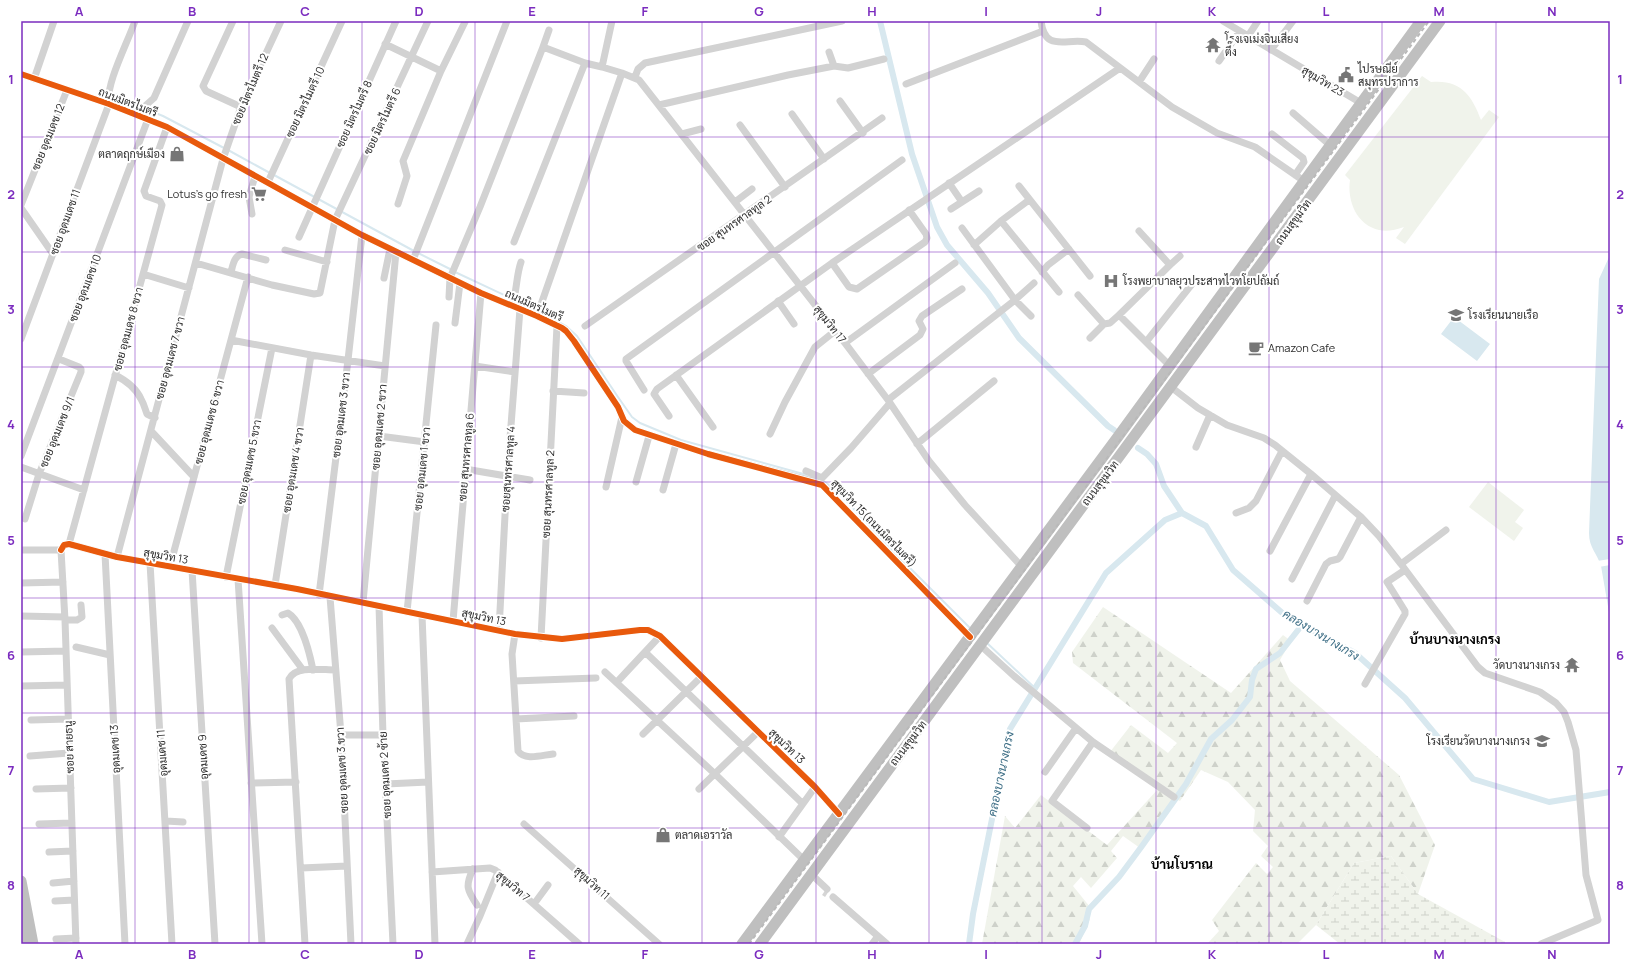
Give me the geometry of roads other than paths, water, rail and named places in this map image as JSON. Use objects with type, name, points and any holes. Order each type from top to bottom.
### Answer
[{"type":"highway","name":"ถนนสุขุมวิท","points":[[742,944],[1170,366],[1300,178],[1330,145],[1421,21]]},
{"type":"highway","name":"ถนนสุขุมวิท","points":[[764,943],[810,875],[1440,21]]},
{"type":"highway","points":[[21,881],[33,944]]},
{"type":"highway","points":[[21,891],[24,944]]},
{"type":"street","points":[[34,79],[54,21]]},
{"type":"street","name":"ซอย อุดมเดช 11","points":[[21,339],[109,104],[108,99],[110,86],[135,21]]},
{"type":"street","points":[[139,116],[145,106],[154,98],[188,21]]},
{"type":"street","points":[[233,21],[203,86],[206,91],[240,107]]},
{"type":"street","name":"ซอย มิตรไมตรี 12","points":[[223,159],[240,107],[281,21]]},
{"type":"street","name":"ซอย มิตรไมตรี 10","points":[[268,182],[342,21]]},
{"type":"street","name":"ซอย มิตรไมตรี 8","points":[[299,237],[396,21]]},
{"type":"street","name":"ซอย มิตรไมตรี 6","points":[[248,277],[272,285],[317,294],[322,290],[335,220],[428,21]]},
{"type":"street","points":[[413,260],[507,21]]},
{"type":"street","points":[[602,67],[612,21]]},
{"type":"street","points":[[543,48],[637,79],[638,69],[645,63],[842,21]]},
{"type":"street","points":[[1041,21],[1043,31],[1047,38],[1059,44],[1078,40],[1086,42],[1172,107],[1217,133],[1255,147],[1300,178],[1304,162],[1303,158],[1272,134]]},
{"type":"street","name":"สุขุมวิท 23","points":[[1224,21],[1361,103]]},
{"type":"street","points":[[1248,36],[1258,21]]},
{"type":"street","points":[[1271,50],[1293,21]]},
{"type":"street","points":[[398,204],[407,176],[403,161],[441,71],[465,22]]},
{"type":"street","points":[[449,297],[450,278],[480,207],[549,30]]},
{"type":"street","points":[[906,84],[1043,31]]},
{"type":"street","points":[[1219,61],[1240,31]]},
{"type":"street","points":[[385,44],[411,58],[441,71]]},
{"type":"street","points":[[829,52],[834,66]]},
{"type":"street","points":[[1139,82],[1154,58]]},
{"type":"street","points":[[659,105],[788,75],[834,66],[848,68],[884,59]]},
{"type":"street","points":[[514,242],[585,63]]},
{"type":"street","points":[[669,416],[654,394],[656,389],[800,285],[948,183],[1120,68]]},
{"type":"street","points":[[537,316],[622,73]]},
{"type":"street","name":"ถนนมิตรไมตรี","points":[[21,74],[109,104],[166,127],[312,207]]},
{"type":"street","name":"สุขุมวิท 17","points":[[637,79],[682,134],[845,343],[889,401],[917,444],[956,494],[1022,567]]},
{"type":"street","name":"ซอย อุดมเดช 12","points":[[21,206],[67,90]]},
{"type":"street","points":[[840,101],[863,133]]},
{"type":"street","points":[[1293,113],[1330,145]]},
{"type":"street","points":[[792,114],[824,159]]},
{"type":"street","name":"ซอย สุนทรศาลทูล 2","points":[[586,326],[863,133],[882,118]]},
{"type":"street","name":"ซอย อุดมเดช 10","points":[[21,456],[59,359],[148,119]]},
{"type":"street","points":[[740,125],[785,187]]},
{"type":"street","name":"ซอย อุดมเดช 8 ขวา","points":[[69,544],[162,205],[160,201],[146,196],[144,191],[166,127]]},
{"type":"street","points":[[682,134],[701,128]]},
{"type":"street","name":"ซอย อุดมเดช 7 ขวา","points":[[117,557],[152,431],[223,159]]},
{"type":"street","points":[[644,390],[626,359],[902,160]]},
{"type":"street","points":[[252,214],[249,197],[255,176]]},
{"type":"street","points":[[948,183],[962,202]]},
{"type":"street","points":[[1019,186],[1090,276]]},
{"type":"street","points":[[735,202],[752,189]]},
{"type":"street","points":[[951,209],[979,191]]},
{"type":"street","points":[[974,245],[1029,200]]},
{"type":"street","points":[[21,206],[53,254]]},
{"type":"street","points":[[312,207],[362,235]]},
{"type":"street","points":[[832,263],[849,288],[857,289],[925,242],[927,238],[926,234],[909,210]]},
{"type":"street","points":[[1001,222],[1059,292]]},
{"type":"street","points":[[962,228],[1015,300],[1030,316]]},
{"type":"street","points":[[1139,231],[1170,265]]},
{"type":"street","name":"ถนนมิตรไมตรี","points":[[362,235],[481,293],[537,316],[566,331],[618,406],[624,421],[635,430],[649,436]]},
{"type":"street","name":"ซอย อุดมเดช 3 ขวา","points":[[318,595],[348,360],[362,235]]},
{"type":"street","points":[[1042,272],[1048,265],[1069,249]]},
{"type":"street","points":[[285,250],[327,262]]},
{"type":"street","points":[[384,278],[393,250]]},
{"type":"street","name":"ซอย อุดมเดช 2 ขวา","points":[[363,602],[385,366],[393,250]]},
{"type":"street","points":[[231,272],[236,256],[239,254],[266,260]]},
{"type":"street","points":[[1090,338],[1104,324],[1110,323],[1119,315],[1180,256]]},
{"type":"street","points":[[512,306],[517,275],[521,262]]},
{"type":"street","points":[[196,263],[248,277]]},
{"type":"street","points":[[845,343],[955,263]]},
{"type":"street","points":[[143,274],[189,288]]},
{"type":"street","name":"ซอย อุดมเดช 6 ขวา","points":[[170,566],[248,277]]},
{"type":"street","points":[[806,471],[822,478],[889,401],[1015,300],[1034,282]]},
{"type":"street","points":[[455,323],[460,283]]},
{"type":"street","points":[[1146,342],[1192,284]]},
{"type":"street","points":[[868,374],[922,332],[923,330],[919,322],[922,316],[962,289]]},
{"type":"street","name":"ซอย สุนทรศาลทูล 6","points":[[453,621],[481,293]]},
{"type":"street","points":[[1078,295],[1104,324]]},
{"type":"street","points":[[778,301],[794,324]]},
{"type":"street","name":"ซอยสุนทรศาลทูล 4","points":[[498,630],[507,477],[520,309]]},
{"type":"street","points":[[1119,315],[1170,366]]},
{"type":"street","name":"ซอย อุดมเดช 1 ขวา","points":[[407,612],[436,325]]},
{"type":"street","name":"ซอย สุนทรศาลทูล 2","points":[[541,638],[553,391],[558,326]]},
{"type":"street","points":[[770,434],[785,402],[815,347],[835,331]]},
{"type":"street","points":[[231,340],[311,355],[385,366]]},
{"type":"street","name":"ซอย อุดมเดช 5 ขวา","points":[[226,577],[272,348]]},
{"type":"street","name":"ซอย อุดมเดช 4 ขวา","points":[[275,585],[311,355]]},
{"type":"street","name":"ซอย อุดมเดช 9/1","points":[[25,520],[40,474],[81,372],[79,367],[59,359]]},
{"type":"street","points":[[474,366],[515,372]]},
{"type":"street","points":[[115,375],[124,380],[134,390],[141,399],[147,414],[155,418]]},
{"type":"street","points":[[676,375],[713,427]]},
{"type":"street","points":[[917,444],[994,381]]},
{"type":"street","points":[[1171,387],[1198,408],[1227,425],[1264,438],[1312,474],[1335,496],[1361,517],[1379,536],[1478,667],[1485,673],[1540,692],[1556,703],[1564,712],[1576,750],[1586,875],[1598,920],[1541,944]]},
{"type":"street","points":[[553,391],[584,393]]},
{"type":"street","points":[[1196,447],[1210,415]]},
{"type":"street","points":[[606,487],[622,417]]},
{"type":"street","points":[[152,431],[194,477]]},
{"type":"street","points":[[378,436],[425,442]]},
{"type":"street","points":[[636,482],[649,436]]},
{"type":"street","name":"สุขุมวิท 15(ถนนมิตรไมตรี)","points":[[649,436],[816,482]]},
{"type":"street","points":[[663,490],[676,444]]},
{"type":"street","points":[[1236,513],[1249,508],[1256,501],[1282,451]]},
{"type":"street","points":[[21,467],[84,490]]},
{"type":"street","points":[[465,469],[530,480]]},
{"type":"street","points":[[1270,551],[1312,474]]},
{"type":"street","points":[[1292,580],[1335,496]]},
{"type":"street","points":[[1308,601],[1326,564],[1340,557],[1361,517]]},
{"type":"street","points":[[1366,683],[1405,612],[1387,582],[1446,530]]},
{"type":"street","points":[[21,550],[61,550],[64,545],[69,544]]},
{"type":"street","name":"สุขุมวิท 13","points":[[69,544],[117,557],[275,585],[318,595],[363,602],[515,634],[541,638],[570,638],[648,630],[660,636],[702,676],[815,786],[839,814]]},
{"type":"street","name":"ซอย สายธนู","points":[[61,550],[65,618],[76,941]]},
{"type":"street","name":"อุดมเดช 13","points":[[105,554],[125,944]]},
{"type":"street","name":"อุดมเดช 11","points":[[150,563],[172,944]]},
{"type":"street","name":"อุดมเดช 9","points":[[192,570],[215,944]]},
{"type":"street","points":[[238,579],[262,944]]},
{"type":"street","points":[[21,583],[63,582]]},
{"type":"street","name":"ซอย อุดมเดช 3 ขวา","points":[[330,597],[341,735],[351,944]]},
{"type":"street","points":[[21,616],[77,620],[82,617],[81,604]]},
{"type":"street","name":"ซอย อุดมเดช 2 ซ้าย","points":[[379,606],[383,736],[393,944]]},
{"type":"street","points":[[282,615],[288,612],[293,615],[307,646],[313,670]]},
{"type":"street","points":[[422,615],[435,944]]},
{"type":"street","points":[[272,628],[303,670]]},
{"type":"street","points":[[515,634],[512,648],[518,751],[521,755],[526,757],[553,754]]},
{"type":"street","points":[[617,682],[660,636]]},
{"type":"street","points":[[980,645],[1016,678],[1093,742],[1174,797]]},
{"type":"street","points":[[76,647],[110,655]]},
{"type":"street","points":[[21,652],[66,651]]},
{"type":"street","points":[[645,652],[744,746],[802,804]]},
{"type":"street","points":[[305,944],[289,679],[294,672],[303,670],[335,670]]},
{"type":"street","points":[[605,672],[715,774],[804,860]]},
{"type":"street","points":[[643,734],[702,676]]},
{"type":"street","points":[[514,681],[596,678]]},
{"type":"street","points":[[21,686],[67,685]]},
{"type":"street","points":[[516,719],[574,716]]},
{"type":"street","points":[[31,720],[68,719]]},
{"type":"street","points":[[1045,772],[1076,728]]},
{"type":"street","points":[[699,789],[758,732]]},
{"type":"street","points":[[341,735],[383,736]]},
{"type":"street","points":[[1087,828],[1052,800],[1093,742]]},
{"type":"street","points":[[30,756],[69,753]]},
{"type":"street","points":[[251,783],[296,782]]},
{"type":"street","points":[[386,784],[428,782]]},
{"type":"street","points":[[779,837],[815,786]]},
{"type":"street","points":[[36,789],[70,788]]},
{"type":"street","points":[[166,822],[184,822]]},
{"type":"street","points":[[39,824],[72,823]]},
{"type":"street","name":"สุขุมวิท 11","points":[[524,824],[660,944]]},
{"type":"street","points":[[49,852],[73,851]]},
{"type":"street","points":[[301,868],[347,866]]},
{"type":"street","name":"สุขุมวิท 7","points":[[432,872],[490,868],[498,872],[579,944]]},
{"type":"street","points":[[473,869],[468,879],[468,889],[477,905]]},
{"type":"street","points":[[467,944],[498,872]]},
{"type":"street","points":[[810,875],[828,893],[888,944]]},
{"type":"street","points":[[53,882],[74,882]]},
{"type":"street","points":[[534,904],[548,885]]},
{"type":"street","points":[[54,901],[74,900]]},
{"type":"street","points":[[872,944],[878,936]]},
{"type":"street","points":[[56,939],[76,941]]},
{"type":"waterway","points":[[880,21],[912,154],[937,227],[947,245],[988,293],[1019,338],[1108,426],[1114,430]]},
{"type":"waterway","points":[[113,93],[139,106]]},
{"type":"waterway","points":[[148,110],[163,116],[224,148]]},
{"type":"waterway","points":[[228,150],[270,173]]},
{"type":"waterway","points":[[274,175],[414,251]]},
{"type":"waterway","points":[[418,253],[452,270]]},
{"type":"waterway","points":[[455,272],[534,309]]},
{"type":"waterway","points":[[543,313],[566,326],[577,336],[632,417],[640,423],[681,440],[807,475]]},
{"type":"waterway","points":[[1138,448],[1147,454],[1156,464],[1164,486],[1182,513]]},
{"type":"waterway","points":[[822,480],[836,490],[899,557],[971,629]]},
{"type":"waterway","name":"คลองบางนางเกรง","points":[[969,944],[973,914],[1010,729],[1106,573],[1165,520],[1182,513],[1206,526],[1233,570],[1287,617],[1355,653],[1405,698],[1473,779],[1549,802],[1610,792]]},
{"type":"waterway","points":[[1075,944],[1085,926],[1089,909],[1119,877],[1142,846],[1186,784],[1211,739],[1232,720],[1250,697],[1252,680],[1256,669],[1280,653],[1302,625]]},
{"type":"waterway","points":[[987,643],[1035,688]]},
{"type":"railway","points":[[749,944],[1429,21]]},
{"type":"place","name":"โรงเจเม่งจินเสียง ตึ๊ง","points":[[1213,45]]},
{"type":"place","name":"ไปรษณีย์ สมุทรปราการ","points":[[1346,75]]},
{"type":"place","name":"ตลาดฤกษ์เมือง","points":[[177,154]]},
{"type":"place","name":"Lotus's go fresh","points":[[259,194]]},
{"type":"place","name":"โรงพยาบาลยุวประสาทไวทโยปถัมถ์","points":[[1111,281]]},
{"type":"place","name":"โรงเรียนนายเรือ","points":[[1456,315]]},
{"type":"place","name":"Amazon Cafe","points":[[1256,348]]},
{"type":"place","name":"วัดบางนางเกรง","points":[[1572,665]]},
{"type":"place","name":"โรงเรียนวัดบางนางเกรง","points":[[1542,741]]},
{"type":"place","name":"ตลาดเอราวัล","points":[[663,835]]},
{"type":"district","name":"บ้านบางนางเกรง","points":[[1455,639]]},
{"type":"district","name":"บ้านโบราณ","points":[[1182,864]]}]
